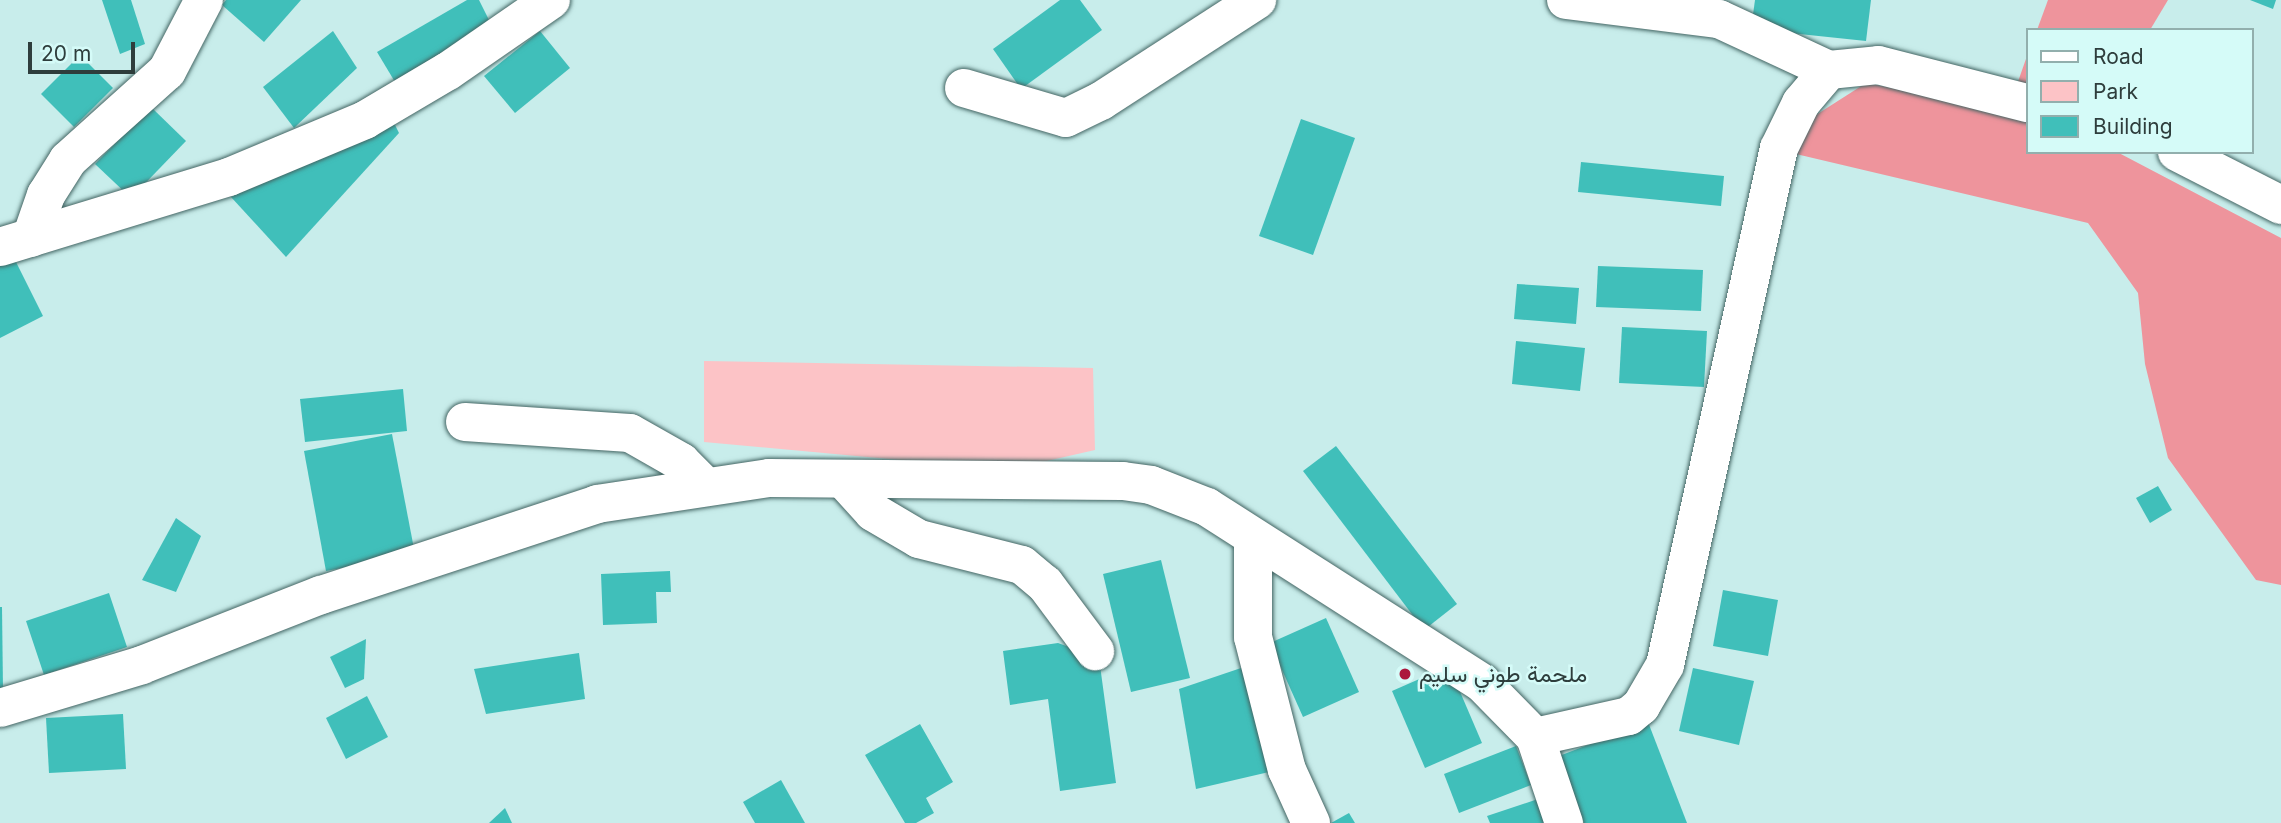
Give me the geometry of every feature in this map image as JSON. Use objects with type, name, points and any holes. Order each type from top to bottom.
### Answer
[{"type":"street","points":[[15,242],[68,160],[167,71],[204,0]]},
{"type":"street","points":[[15,242],[229,177],[365,120],[448,71],[551,0]]},
{"type":"street","points":[[964,89],[1066,118],[1101,101],[1257,0]]},
{"type":"street","points":[[1566,0],[1719,19],[1829,70],[1878,65],[2025,102]]},
{"type":"street","points":[[1535,737],[1629,716],[1641,706],[1665,665],[1779,148],[1801,103],[1829,70]]},
{"type":"street","points":[[2181,154],[2281,205]]},
{"type":"street","points":[[465,422],[630,433],[681,462],[703,484]]},
{"type":"street","points":[[0,708],[142,665],[512,528],[597,503],[703,484],[769,478],[1005,483],[1063,479],[1151,485],[1207,507],[1482,683],[1535,737],[1564,823]]},
{"type":"street","points":[[844,480],[873,512],[919,539],[1022,565],[1045,584],[1095,651]]},
{"type":"street","points":[[1253,538],[1253,637],[1287,771],[1311,823]]},
{"type":"green space","points":[[704,361],[1093,368],[1095,450],[1007,470],[704,442]]},
{"type":"shaded area","points":[[2048,0],[2168,0],[2151,28],[2038,28]]},
{"type":"shaded area","points":[[2025,62],[2025,154],[2121,154],[2281,238],[2281,585],[2256,580],[2168,458],[2145,364],[2138,293],[2088,223],[1766,147],[1866,83],[2008,110]]},
{"type":"building","points":[[102,0],[131,0],[145,44],[120,54]]},
{"type":"building","points":[[226,0],[301,0],[264,42],[222,5]]},
{"type":"building","points":[[467,0],[479,0],[493,28],[398,87],[377,52]]},
{"type":"building","points":[[1060,0],[1080,0],[1102,30],[1021,89],[993,49]]},
{"type":"building","points":[[1755,0],[1871,0],[1866,41],[1751,29]]},
{"type":"building","points":[[2250,0],[2276,0],[2273,9]]},
{"type":"building","points":[[333,31],[357,68],[294,128],[263,87]]},
{"type":"building","points":[[540,31],[570,68],[515,113],[484,76]]},
{"type":"building","points":[[80,55],[113,88],[74,127],[41,94]]},
{"type":"building","points":[[151,107],[186,141],[131,198],[95,164]]},
{"type":"building","points":[[389,113],[399,133],[286,257],[231,197]]},
{"type":"building","points":[[1301,119],[1355,138],[1313,255],[1259,236]]},
{"type":"building","points":[[1581,162],[1724,176],[1721,206],[1578,192]]},
{"type":"building","points":[[13,256],[43,316],[0,338],[0,263]]},
{"type":"building","points":[[1598,266],[1703,270],[1701,311],[1596,307]]},
{"type":"building","points":[[1517,284],[1579,288],[1576,324],[1514,319]]},
{"type":"building","points":[[1622,327],[1707,331],[1704,387],[1619,383]]},
{"type":"building","points":[[1516,341],[1585,348],[1580,391],[1512,384]]},
{"type":"building","points":[[403,389],[407,431],[305,442],[300,399]]},
{"type":"building","points":[[392,434],[415,554],[326,571],[304,451]]},
{"type":"building","points":[[1336,446],[1457,604],[1424,630],[1303,471]]},
{"type":"building","points":[[2158,486],[2172,510],[2150,523],[2136,498]]},
{"type":"building","points":[[176,518],[201,536],[176,592],[142,580]]},
{"type":"building","points":[[1161,560],[1190,678],[1131,692],[1103,574]]},
{"type":"building","points":[[670,571],[671,592],[656,592],[657,623],[603,625],[601,574]]},
{"type":"building","points":[[1723,590],[1778,600],[1768,656],[1713,646]]},
{"type":"building","points":[[109,593],[127,647],[44,675],[26,621]]},
{"type":"building","points":[[2,607],[3,690],[0,690]]},
{"type":"building","points":[[1326,618],[1359,692],[1303,717],[1270,643]]},
{"type":"building","points":[[366,639],[364,679],[345,688],[330,657]]},
{"type":"building","points":[[1058,643],[1099,658],[1116,783],[1060,791],[1048,699],[1010,705],[1003,651]]},
{"type":"building","points":[[579,653],[585,699],[486,714],[474,669]]},
{"type":"building","points":[[1449,666],[1482,743],[1425,768],[1392,691]]},
{"type":"building","points":[[1244,667],[1269,772],[1196,789],[1179,689]]},
{"type":"building","points":[[1693,668],[1754,681],[1739,745],[1679,731]]},
{"type":"building","points":[[367,696],[388,737],[346,759],[326,718]]},
{"type":"building","points":[[123,714],[126,769],[49,773],[46,718]]},
{"type":"building","points":[[1648,722],[1687,823],[1584,823],[1559,756]]},
{"type":"building","points":[[920,724],[953,782],[926,798],[934,813],[916,823],[905,823],[865,755]]},
{"type":"building","points":[[1516,746],[1531,785],[1459,813],[1444,774]]},
{"type":"building","points":[[781,780],[805,823],[755,823],[743,802]]},
{"type":"building","points":[[1541,798],[1550,823],[1490,823],[1487,816]]},
{"type":"building","points":[[505,808],[512,823],[489,823]]},
{"type":"building","points":[[1349,813],[1355,823],[1331,823]]},
{"type":"place","name":"ملحمة طوني سليم","points":[[1405,674]]}]
